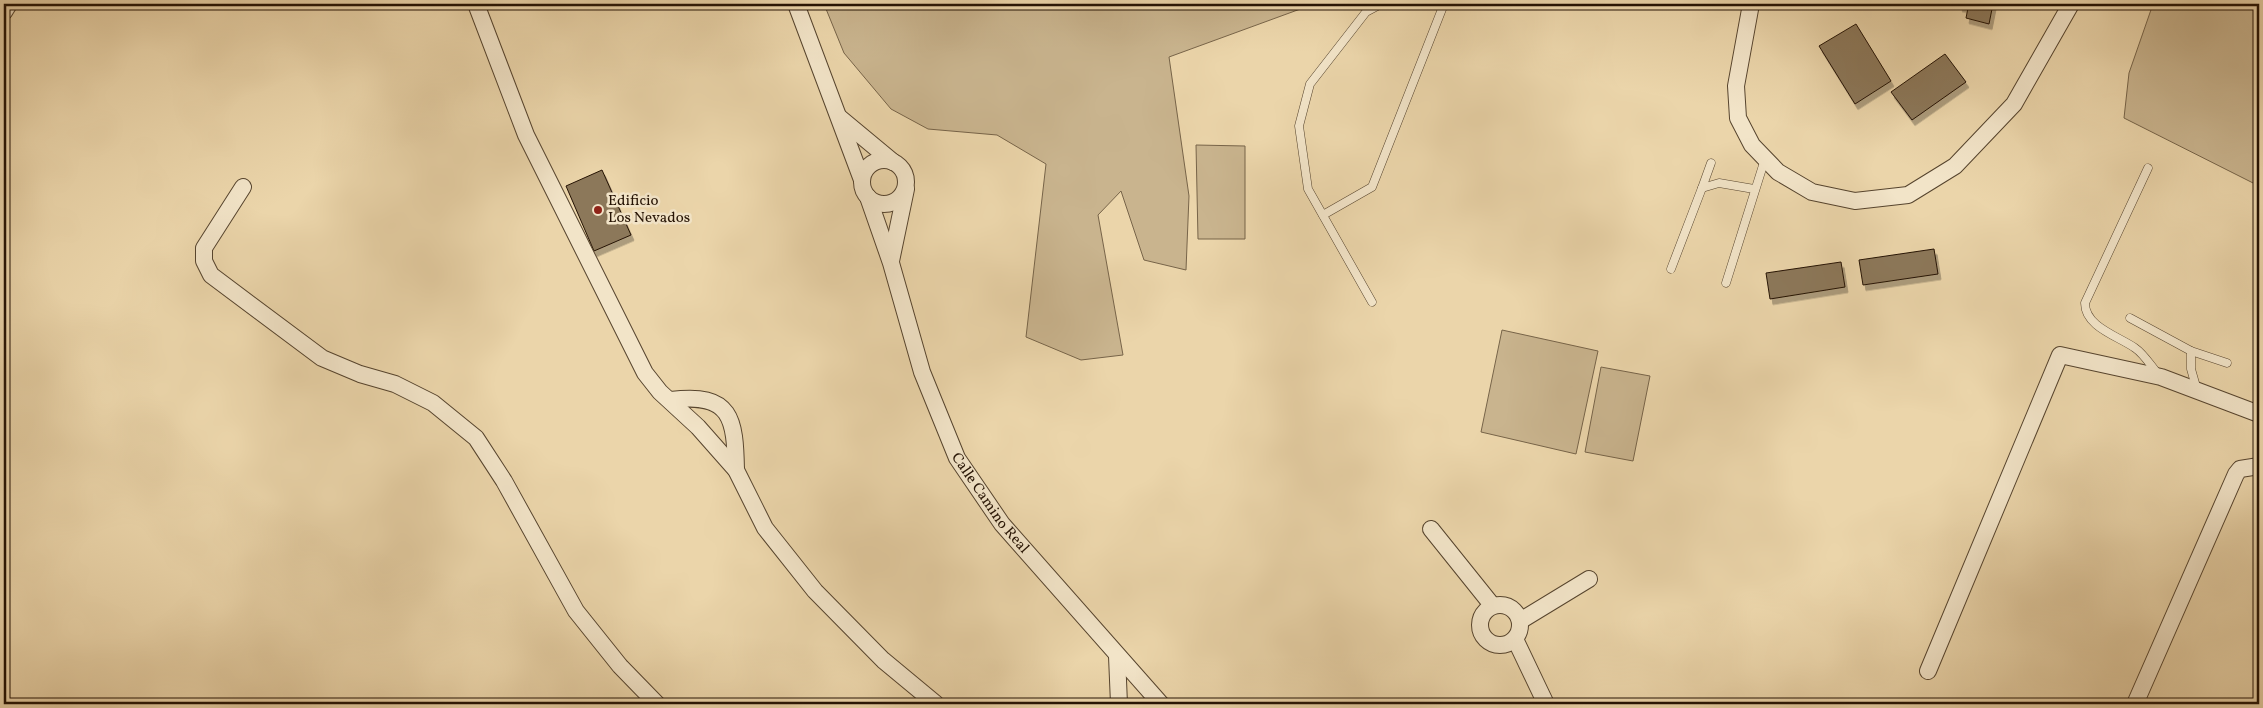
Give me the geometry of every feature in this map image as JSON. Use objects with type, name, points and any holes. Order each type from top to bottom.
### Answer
[{"type":"street","points":[[4,12],[9,4]]},
{"type":"street","points":[[476,4],[526,135],[637,359],[660,392],[671,400],[698,427],[736,470],[765,528],[815,592],[883,660],[936,704]]},
{"type":"street","name":"Calle Camino Real","points":[[796,4],[840,118],[862,180],[863,189],[868,197],[891,263],[922,372],[957,458],[1002,524],[1116,656],[1161,704]]},
{"type":"street","points":[[1751,4],[1736,86],[1738,118],[1752,145],[1778,172],[1812,192],[1856,201],[1908,195],[1955,166],[2014,104],[2071,4]]},
{"type":"street","name":"Calle Camino Real","points":[[840,118],[901,167],[906,176],[906,185],[891,263]]},
{"type":"street","points":[[862,180],[865,171],[873,163],[883,160],[893,162]]},
{"type":"street","points":[[868,197],[886,204],[896,201],[903,194],[906,185]]},
{"type":"street","points":[[243,187],[204,248],[204,261],[211,275],[322,358],[360,374],[395,384],[433,403],[476,438],[504,481],[576,611],[620,666],[657,704]]},
{"type":"street","points":[[1928,671],[2060,356],[2161,377],[2259,414]]},
{"type":"street","points":[[671,400],[692,397],[703,399],[722,408],[732,421],[735,433],[736,470]]},
{"type":"street","points":[[2135,704],[2236,474],[2240,469],[2259,466]]},
{"type":"street","points":[[1431,529],[1492,605]]},
{"type":"street","points":[[1520,621],[1589,579]]},
{"type":"street","points":[[1492,605],[1507,605],[1518,614],[1520,621],[1519,634],[1515,639],[1509,643],[1495,644],[1483,636],[1480,622],[1486,609],[1492,605]]},
{"type":"street","points":[[1515,639],[1546,704]]},
{"type":"street","points":[[1116,656],[1119,704]]},
{"type":"lane","points":[[1372,302],[1308,189],[1299,126],[1310,84],[1366,12],[1381,4]]},
{"type":"lane","points":[[1323,215],[1372,187],[1444,5],[1426,4]]},
{"type":"lane","points":[[1726,283],[1765,158]]},
{"type":"lane","points":[[1671,269],[1711,163]]},
{"type":"lane","points":[[2148,168],[2085,303],[2085,310],[2094,323],[2136,348],[2161,377]]},
{"type":"lane","points":[[1702,188],[1719,183],[1754,190]]},
{"type":"lane","points":[[2130,318],[2191,351],[2227,363]]},
{"type":"lane","points":[[2191,351],[2191,369],[2198,392]]},
{"type":"shaded area","points":[[824,4],[1314,4],[1169,57],[1189,196],[1186,270],[1144,260],[1121,191],[1098,215],[1123,355],[1081,360],[1026,337],[1046,164],[997,135],[928,129],[891,109],[844,53]]},
{"type":"shaded area","points":[[2153,4],[2259,4],[2259,186],[2124,118],[2129,73]]},
{"type":"shaded area","points":[[1196,145],[1245,146],[1245,239],[1198,239]]},
{"type":"shaded area","points":[[1502,330],[1598,351],[1576,454],[1481,432]]},
{"type":"shaded area","points":[[1601,367],[1650,376],[1633,461],[1585,452]]},
{"type":"building","points":[[1960,4],[1993,4],[1989,24],[1966,18],[1968,8],[1959,6]]},
{"type":"building","points":[[1856,24],[1891,81],[1855,104],[1819,46]]},
{"type":"building","points":[[1945,54],[1966,82],[1912,120],[1891,92]]},
{"type":"building","name":"Edificio Los Nevados","points":[[602,170],[631,235],[594,251],[566,186]]},
{"type":"building","points":[[1934,249],[1938,274],[1863,285],[1859,260]]},
{"type":"building","points":[[1841,262],[1845,287],[1770,299],[1766,273]]},
{"type":"place","name":"Edificio Los Nevados","points":[[598,210]]}]
